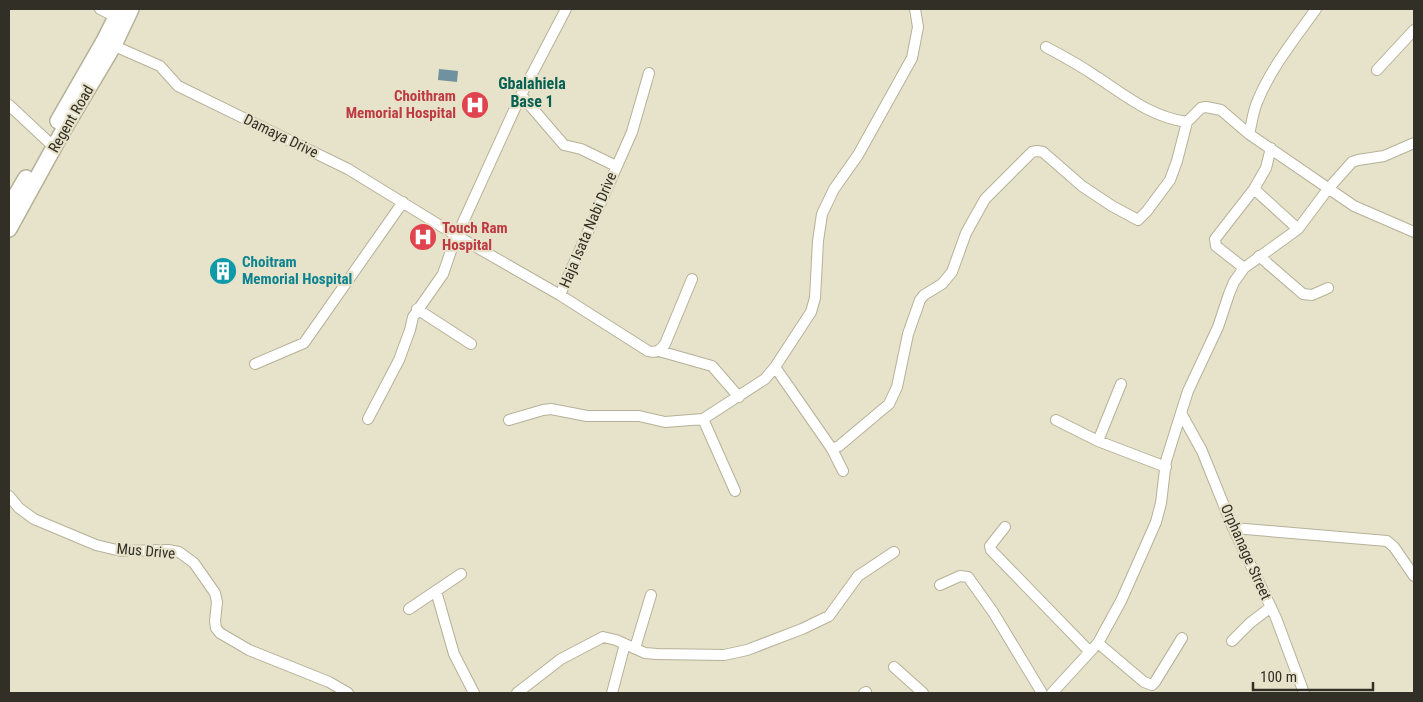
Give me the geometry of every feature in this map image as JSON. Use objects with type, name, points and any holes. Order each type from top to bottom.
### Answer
[{"type":"main road","name":"Regent Road","points":[[9,207],[50,144],[109,43],[123,14]]},
{"type":"main road","name":"Regent Road","points":[[9,229],[50,144]]},
{"type":"street","points":[[100,9],[123,14]]},
{"type":"street","points":[[368,419],[399,360],[410,330],[412,317],[443,274],[457,236],[521,95],[566,9]]},
{"type":"street","points":[[509,420],[551,409],[587,416],[639,416],[665,422],[703,419],[765,379],[811,312],[815,298],[818,241],[822,214],[834,189],[858,155],[912,58],[918,27],[915,9]]},
{"type":"street","points":[[1249,134],[1257,101],[1263,89],[1294,39],[1316,9]]},
{"type":"street","points":[[1377,70],[1414,30]]},
{"type":"street","name":"Damaya Drive","points":[[109,43],[160,66],[178,86],[348,169],[457,236],[560,295],[648,351],[659,351],[712,366],[739,397]]},
{"type":"street","points":[[1046,47],[1097,77],[1145,109],[1176,121],[1187,122]]},
{"type":"street","name":"Haja Isata Nabi Drive","points":[[560,295],[632,132],[649,73]]},
{"type":"street","name":"Haja Isata Nabi Drive","points":[[521,95],[564,144],[616,166]]},
{"type":"street","points":[[9,105],[50,144]]},
{"type":"street","points":[[832,449],[889,404],[897,387],[908,334],[920,300],[924,295],[942,284],[952,272],[966,233],[985,199],[1026,157],[1037,151],[1043,152],[1082,186],[1112,206],[1138,220],[1170,180],[1187,122],[1201,108],[1213,108],[1221,110],[1249,134],[1354,206],[1414,232]]},
{"type":"street","points":[[1052,693],[1098,643],[1121,602],[1156,522],[1161,503],[1166,467],[1188,391],[1218,327],[1228,294],[1244,268],[1298,229],[1328,189],[1352,162],[1384,156],[1414,143]]},
{"type":"street","points":[[1244,268],[1216,246],[1215,239],[1254,189],[1266,168],[1271,148]]},
{"type":"street","points":[[1254,189],[1298,229]]},
{"type":"street","points":[[255,364],[266,361],[304,343],[403,202]]},
{"type":"street","points":[[1259,256],[1303,294],[1312,295],[1328,288]]},
{"type":"street","points":[[659,351],[664,344],[692,279]]},
{"type":"street","points":[[417,309],[471,344]]},
{"type":"street","points":[[775,367],[832,449],[843,471]]},
{"type":"street","points":[[1098,441],[1121,384]]},
{"type":"street","name":"Orphanage Street","points":[[1181,413],[1202,451],[1233,528],[1271,607],[1304,693]]},
{"type":"street","points":[[703,419],[735,491]]},
{"type":"street","points":[[1056,420],[1098,441],[1166,467]]},
{"type":"street","name":"Mus Drive","points":[[9,496],[19,508],[34,519],[96,545],[121,551],[168,550],[179,552],[194,563],[215,593],[217,602],[215,621],[216,628],[220,633],[249,650],[329,682],[348,693]]},
{"type":"street","points":[[1005,527],[990,546],[991,550],[1090,652]]},
{"type":"street","points":[[1233,528],[1387,541],[1394,547],[1414,576]]},
{"type":"street","points":[[517,693],[562,660],[603,637],[609,637],[645,652],[674,655],[724,655],[747,650],[802,630],[829,616],[858,576],[894,552]]},
{"type":"street","points":[[409,609],[461,574]]},
{"type":"street","points":[[940,585],[960,576],[968,577],[993,612],[1042,693]]},
{"type":"street","points":[[436,591],[454,654],[474,693]]},
{"type":"street","points":[[612,693],[651,595]]},
{"type":"street","points":[[1232,641],[1250,623],[1271,607]]},
{"type":"street","points":[[1098,643],[1144,682],[1152,685],[1182,638]]},
{"type":"street","points":[[894,666],[923,693]]},
{"type":"water","points":[[439,69],[458,71],[457,82],[438,80]]},
{"type":"place","name":"Choithram Memorial Hospital","points":[[475,105]]},
{"type":"place","name":"Touch Ram Hospital","points":[[423,237]]},
{"type":"place","name":"Choitram Memorial Hospital","points":[[223,271]]},
{"type":"district","name":"Gbalahiela Base 1","points":[[532,92]]}]
